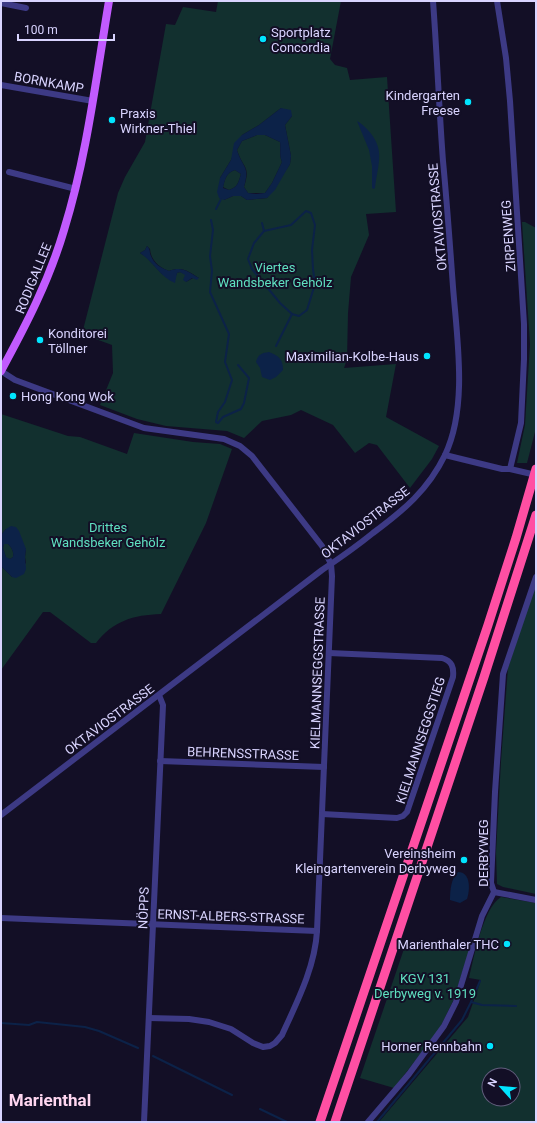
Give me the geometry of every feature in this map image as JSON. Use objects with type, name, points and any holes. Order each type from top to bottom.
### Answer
[{"type":"highway","points":[[320,1122],[488,625],[536,469]]},
{"type":"highway","points":[[334,1122],[484,677],[536,515]]},
{"type":"main road","name":"RODIGALLEE","points":[[1,371],[28,322],[45,284],[64,230],[76,189],[93,101],[109,1]]},
{"type":"street","name":"OKTAVIOSTRASSE","points":[[1,815],[395,516],[411,503],[424,489],[445,455],[454,429],[458,401],[458,356],[433,1]]},
{"type":"street","name":"ZIRPENWEG","points":[[497,1],[506,58],[510,101],[524,324],[521,423],[510,469]]},
{"type":"street","points":[[1,3],[26,8]]},
{"type":"street","name":"BORNKAMP","points":[[1,85],[93,101]]},
{"type":"street","points":[[9,172],[76,189]]},
{"type":"street","name":"KIELMANNSEGGSTRASSE","points":[[1,371],[15,380],[144,428],[224,439],[240,446],[252,456],[322,546],[331,564],[332,576],[317,931],[316,943],[310,968],[282,1035],[270,1046],[258,1046],[231,1030],[209,1022],[189,1019],[149,1018]]},
{"type":"street","points":[[445,455],[502,469],[510,469],[536,475]]},
{"type":"street","name":"DERBYWEG","points":[[368,1122],[409,1074],[444,1026],[456,1002],[482,916],[494,892],[491,883],[494,792],[503,674],[536,577]]},
{"type":"street","name":"KIELMANNSEGGSTIEG","points":[[322,814],[397,818],[403,816],[407,812],[453,677],[453,671],[450,663],[442,658],[328,653]]},
{"type":"street","name":"NÖPPS","points":[[144,1122],[163,705],[159,695]]},
{"type":"street","name":"BEHRENSSTRASSE","points":[[160,761],[324,767]]},
{"type":"street","points":[[494,892],[536,900]]},
{"type":"street","name":"ERNST-ALBERS-STRASSE","points":[[1,918],[317,931]]},
{"type":"green space","name":"Viertes Wandsbeker Gehölz","points":[[218,1],[341,1],[330,59],[335,65],[347,68],[350,80],[387,77],[396,212],[366,214],[369,235],[351,277],[348,313],[347,359],[344,368],[396,364],[386,417],[439,446],[432,459],[410,488],[377,445],[369,443],[355,453],[333,425],[301,410],[291,415],[262,421],[244,438],[227,431],[166,426],[137,419],[100,405],[113,373],[112,345],[82,334],[118,193],[125,177],[145,142],[166,24],[175,25],[183,7],[216,12]],"holes":[[[281,108],[292,116],[285,125],[291,156],[290,164],[267,198],[247,200],[241,196],[233,196],[224,200],[220,178],[231,160],[242,135],[259,125]],[[147,246],[150,249],[152,257],[156,263],[162,268],[169,271],[178,269],[185,270],[199,278],[193,278],[186,282],[185,274],[180,272],[177,273],[175,279],[162,274],[146,257],[140,253],[145,250]]]},
{"type":"green space","points":[[257,135],[265,135],[280,142],[282,162],[272,183],[265,193],[248,193],[244,187],[247,175],[245,167],[237,150],[242,141]]},
{"type":"green space","points":[[235,170],[241,174],[236,186],[229,190],[223,187],[224,181],[232,171]]},
{"type":"green space","points":[[522,222],[536,228],[536,428],[527,463],[517,463],[525,425],[530,344]]},
{"type":"green space","name":"Drittes Wandsbeker Gehölz","points":[[1,414],[68,436],[80,437],[127,454],[134,433],[193,442],[220,444],[232,449],[206,523],[161,614],[141,616],[124,621],[109,629],[96,643],[91,643],[50,612],[43,612],[1,670],[1,566],[12,577],[26,563],[26,549],[6,529],[1,535]]},
{"type":"green space","points":[[4,544],[8,544],[11,547],[13,557],[10,559],[6,558],[3,548]]},
{"type":"green space","points":[[536,582],[536,894],[503,887],[497,884],[496,853],[508,668]]},
{"type":"green space","name":"Horner Rennbahn","points":[[501,897],[536,903],[536,1122],[379,1122],[468,1017],[481,980],[469,978],[480,934],[489,911]]},
{"type":"green space","name":"KGV 131 Derbyweg v. 1919","points":[[406,943],[471,945],[453,1001],[439,1030],[394,1088],[360,1078]]},
{"type":"water","points":[[281,108],[291,110],[292,116],[285,125],[291,156],[290,164],[275,190],[267,198],[247,200],[241,196],[233,196],[224,200],[219,198],[217,192],[220,178],[231,160],[234,143],[242,135],[259,125]],"holes":[[[257,135],[265,135],[280,142],[282,162],[272,183],[265,193],[256,194],[248,193],[244,187],[246,171],[237,150],[242,141]],[[235,170],[241,174],[237,184],[234,188],[229,190],[223,188],[225,179],[232,171]]]},
{"type":"water","points":[[357,121],[373,136],[379,150],[379,164],[374,189],[372,188],[372,166],[369,150]]},
{"type":"water","points":[[147,246],[152,259],[161,267],[169,271],[181,269],[199,278],[197,280],[192,278],[186,282],[183,280],[185,275],[180,272],[177,273],[175,283],[165,277],[145,256],[140,253],[145,250]]},
{"type":"water","points":[[269,352],[280,358],[283,370],[276,377],[270,380],[262,377],[260,368],[256,362],[261,354]]},
{"type":"water","points":[[11,526],[16,527],[26,549],[26,569],[24,574],[16,578],[12,577],[1,566],[1,535]],"holes":[[[4,544],[8,544],[13,553],[13,557],[10,559],[6,557],[3,548]]]},
{"type":"water","points":[[458,872],[465,875],[469,887],[467,899],[460,903],[450,900],[452,881]]},
{"type":"waterway","points":[[216,209],[221,199]]},
{"type":"waterway","points":[[306,211],[311,213],[315,225],[312,250],[315,284],[307,310],[299,316],[292,314],[280,303],[252,269],[248,259],[254,243],[264,231],[291,225],[306,211]]},
{"type":"waterway","points":[[211,220],[213,230],[210,256],[212,271],[210,292],[229,334],[225,362],[232,380],[225,402],[218,412],[216,422],[218,423],[223,417],[241,409],[244,403],[249,378],[238,365]]},
{"type":"waterway","points":[[262,223],[264,231]]},
{"type":"waterway","points":[[276,346],[292,314]]},
{"type":"waterway","points":[[471,1002],[480,981]]},
{"type":"waterway","points":[[377,1122],[462,1020],[471,1002],[482,1005],[516,1006]]},
{"type":"waterway","points":[[1,1023],[29,1025],[37,1022],[85,1027],[99,1031],[138,1048]]},
{"type":"waterway","points":[[153,1056],[232,1095]]},
{"type":"waterway","points":[[260,1109],[287,1122]]},
{"type":"place","name":"Sportplatz Concordia","points":[[263,39]]},
{"type":"place","name":"Kindergarten Freese","points":[[468,102]]},
{"type":"place","name":"Praxis Wirkner-Thiel","points":[[112,120]]},
{"type":"place","name":"Konditorei Töllner","points":[[40,340]]},
{"type":"place","name":"Maximilian-Kolbe-Haus","points":[[427,356]]},
{"type":"place","name":"Hong Kong Wok","points":[[13,396]]},
{"type":"place","name":"Vereinsheim Kleingartenverein Derbyweg","points":[[464,860]]},
{"type":"place","name":"Marienthaler THC","points":[[507,944]]},
{"type":"place","name":"Horner Rennbahn","points":[[490,1046]]},
{"type":"district","name":"Marienthal","points":[[50,1100]]}]
